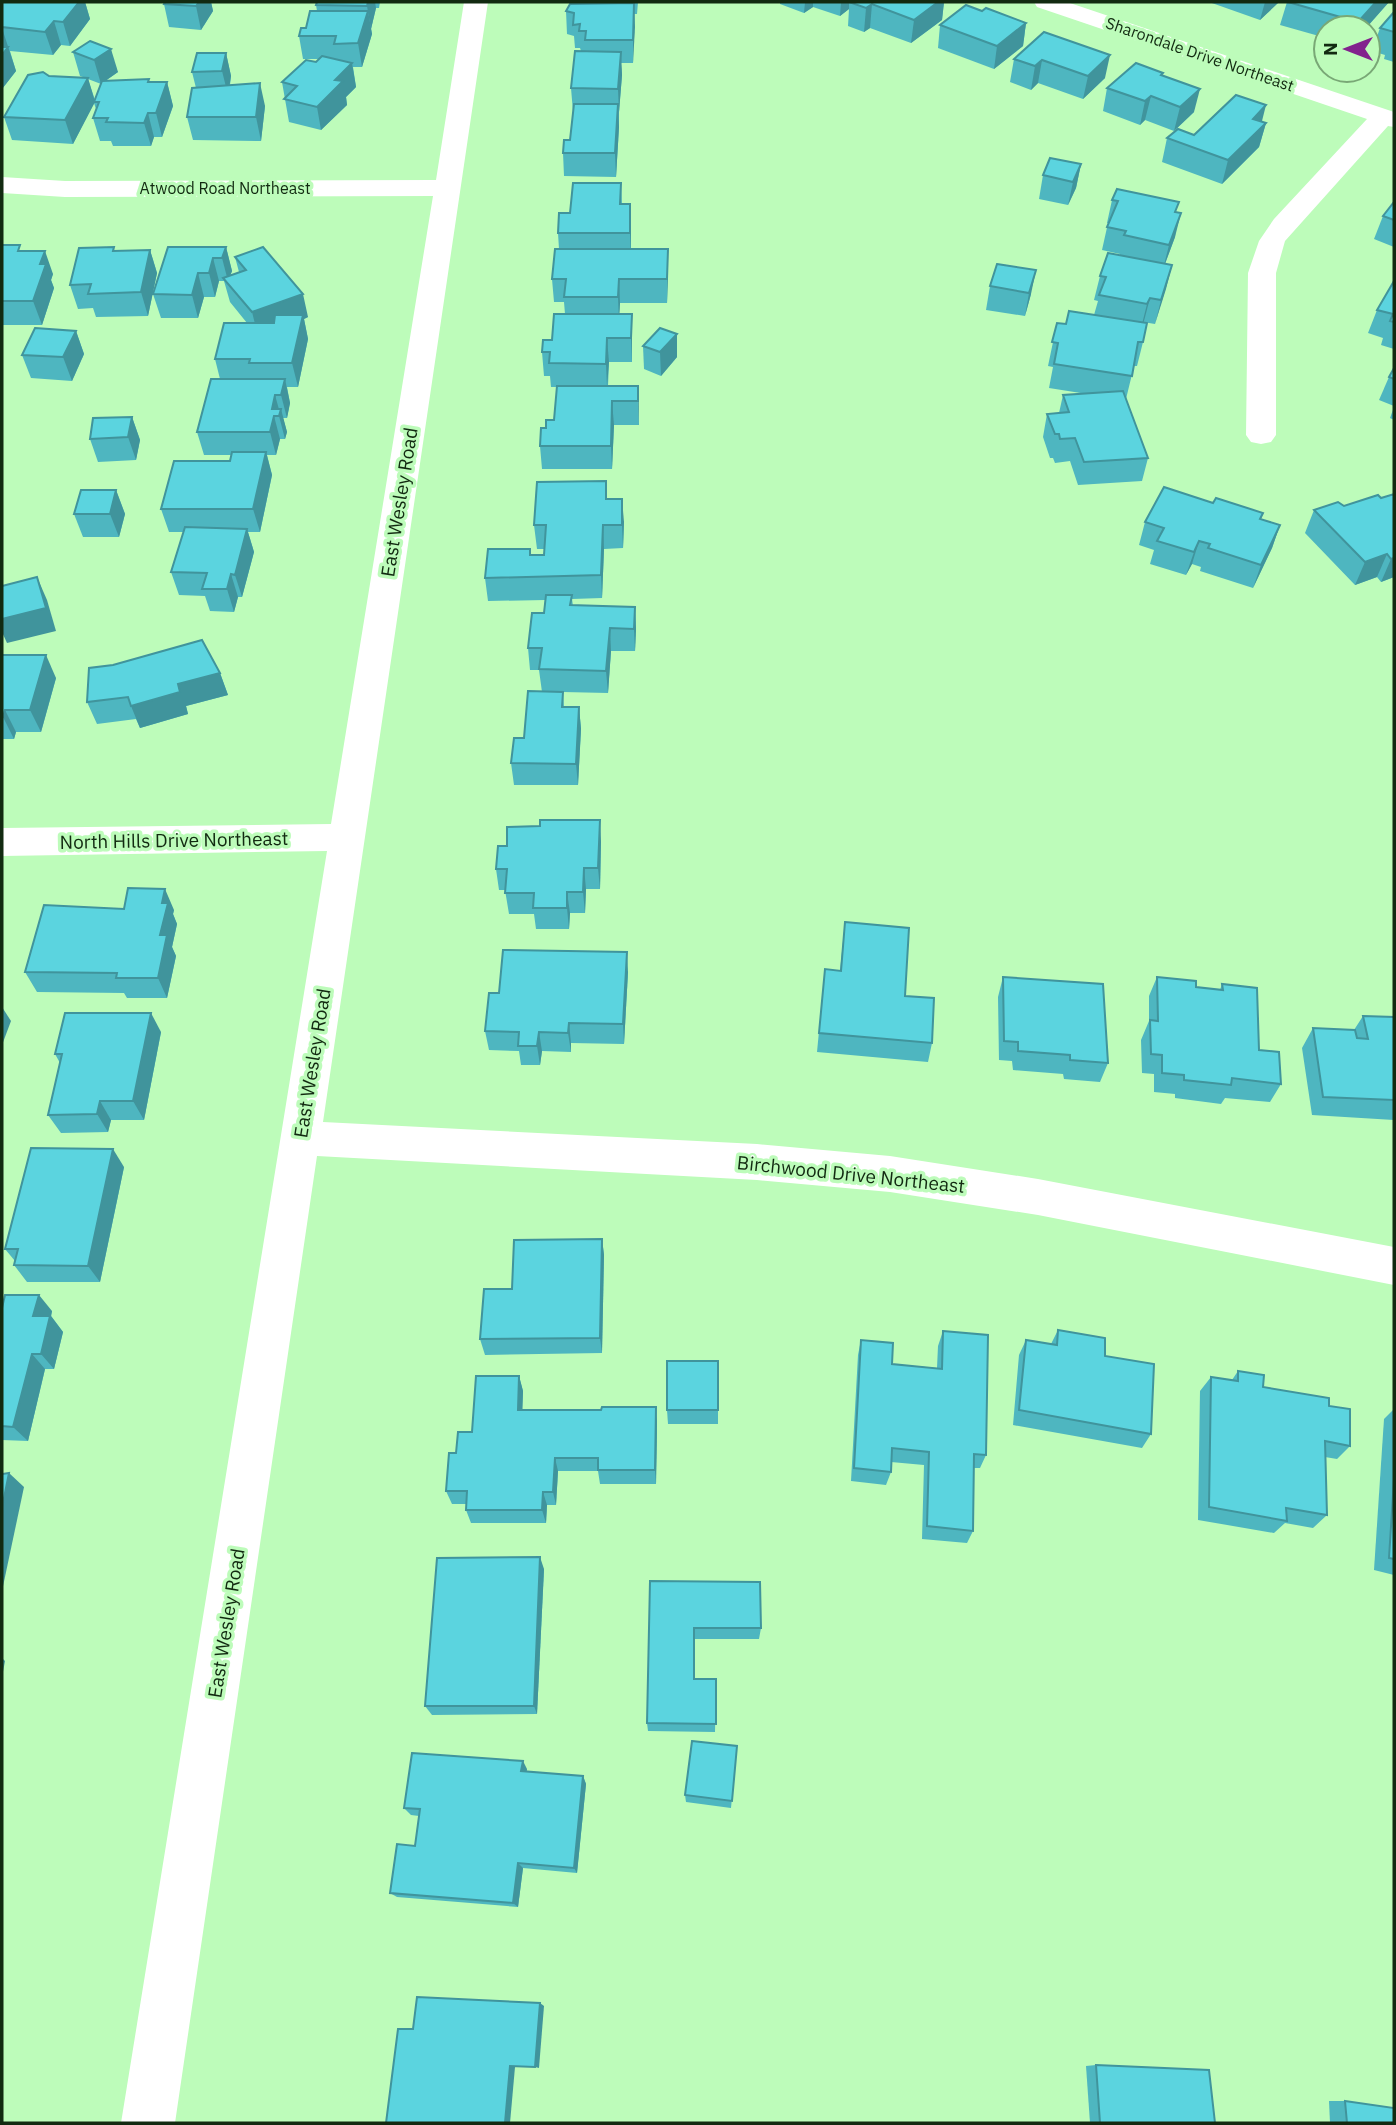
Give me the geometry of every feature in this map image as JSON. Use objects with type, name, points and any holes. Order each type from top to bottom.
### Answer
[{"type":"street","name":"East Wesley Road","points":[[148,2123],[476,2]]},
{"type":"street","name":"Sharondale Drive Northeast","points":[[1045,2],[1389,118]]},
{"type":"street","points":[[1261,435],[1262,273],[1272,241],[1283,225],[1389,118]]},
{"type":"street","name":"Atwood Road Northeast","points":[[2,185],[65,189],[447,188]]},
{"type":"street","name":"North Hills Drive Northeast","points":[[2,842],[347,837]]},
{"type":"street","name":"Birchwood Drive Northeast","points":[[300,1138],[757,1162],[890,1174],[1038,1197],[1394,1266]]},
{"type":"building","points":[[2,2],[79,2],[63,22],[54,21],[45,32],[2,27]]},
{"type":"building","points":[[199,2],[196,6],[164,4]]},
{"type":"building","points":[[317,2],[368,2],[367,6],[316,5]]},
{"type":"building","points":[[849,2],[938,2],[914,20],[872,4],[866,8]]},
{"type":"building","points":[[1288,2],[1376,2],[1365,14],[1330,14]]},
{"type":"building","points":[[634,3],[633,40],[585,40],[586,31],[579,31],[580,24],[573,25],[574,13],[566,11],[570,4]]},
{"type":"building","points":[[966,5],[982,11],[986,8],[1026,23],[997,46],[940,25]]},
{"type":"building","points":[[310,11],[368,11],[358,43],[334,44],[336,36],[299,36],[301,28],[306,28]]},
{"type":"building","points":[[1394,12],[1394,32],[1382,29]]},
{"type":"building","points":[[1044,32],[1110,55],[1088,76],[1042,60],[1035,66],[1014,59]]},
{"type":"building","points":[[90,41],[111,49],[94,60],[73,52]]},
{"type":"building","points":[[575,51],[621,52],[618,89],[571,88]]},
{"type":"building","points":[[197,53],[226,53],[222,71],[192,72]]},
{"type":"building","points":[[322,56],[352,63],[335,80],[343,81],[317,107],[284,99],[297,86],[282,82],[306,60],[316,62]]},
{"type":"building","points":[[1136,63],[1200,89],[1180,107],[1151,96],[1145,101],[1107,88]]},
{"type":"building","points":[[43,72],[49,76],[88,78],[65,120],[4,117],[28,75]]},
{"type":"building","points":[[149,79],[148,82],[167,82],[156,113],[148,113],[144,123],[106,122],[108,118],[93,118],[99,102],[94,102],[102,81]]},
{"type":"building","points":[[260,83],[256,117],[187,117],[192,88]]},
{"type":"building","points":[[1236,95],[1266,105],[1253,119],[1266,123],[1228,160],[1167,138],[1178,129],[1194,135]]},
{"type":"building","points":[[574,104],[618,104],[615,153],[563,153],[564,140],[570,140]]},
{"type":"building","points":[[1050,158],[1081,164],[1073,182],[1043,175]]},
{"type":"building","points":[[573,183],[621,183],[620,204],[630,204],[630,233],[558,233],[559,213],[570,213]]},
{"type":"building","points":[[1117,189],[1179,202],[1175,212],[1181,213],[1169,245],[1124,235],[1126,231],[1107,227],[1118,201],[1112,200]]},
{"type":"building","points":[[1394,202],[1394,220],[1383,216]]},
{"type":"building","points":[[2,245],[20,245],[18,251],[45,251],[40,264],[46,264],[33,301],[2,301]]},
{"type":"building","points":[[114,247],[113,251],[150,250],[141,292],[88,294],[91,284],[70,285],[79,248]]},
{"type":"building","points":[[168,247],[226,247],[222,258],[213,258],[209,273],[198,273],[192,295],[153,294]]},
{"type":"building","points":[[263,247],[303,294],[252,312],[223,278],[246,270],[235,257]]},
{"type":"building","points":[[555,249],[668,249],[667,279],[619,279],[618,297],[564,297],[566,279],[552,279]]},
{"type":"building","points":[[1108,253],[1172,265],[1161,300],[1150,298],[1147,304],[1099,295],[1106,277],[1100,276]]},
{"type":"building","points":[[997,264],[1036,270],[1029,293],[990,286]]},
{"type":"building","points":[[1394,281],[1394,322],[1390,321],[1393,314],[1377,310]]},
{"type":"building","points":[[1069,311],[1147,323],[1143,342],[1138,342],[1132,376],[1054,364],[1058,343],[1052,342],[1057,323],[1066,324]]},
{"type":"building","points":[[554,314],[632,314],[631,338],[607,338],[606,364],[549,363],[550,352],[542,352],[543,340],[552,340]]},
{"type":"building","points":[[275,315],[303,315],[292,363],[249,363],[250,359],[215,359],[224,323],[274,323]]},
{"type":"building","points":[[35,328],[76,331],[63,357],[22,355]]},
{"type":"building","points":[[660,328],[677,334],[660,352],[643,346]]},
{"type":"building","points":[[211,379],[285,379],[281,395],[275,395],[272,409],[281,409],[279,416],[274,416],[270,432],[197,432]]},
{"type":"building","points":[[557,386],[638,386],[638,401],[612,401],[611,446],[540,446],[541,428],[546,428],[546,420],[554,420]]},
{"type":"building","points":[[1123,391],[1148,458],[1084,462],[1075,438],[1060,439],[1059,434],[1055,434],[1047,414],[1069,412],[1063,395]]},
{"type":"building","points":[[132,417],[128,437],[90,439],[93,418]]},
{"type":"building","points":[[232,452],[266,452],[253,509],[161,509],[174,461],[230,461]]},
{"type":"building","points":[[606,481],[606,499],[622,499],[622,525],[603,525],[601,575],[485,578],[488,549],[530,549],[530,555],[544,555],[546,525],[534,525],[537,482]]},
{"type":"building","points":[[1164,487],[1213,503],[1216,498],[1263,513],[1260,519],[1280,525],[1261,565],[1208,548],[1210,544],[1199,541],[1194,552],[1157,541],[1164,528],[1145,522]]},
{"type":"building","points":[[81,490],[116,490],[110,514],[74,514]]},
{"type":"building","points":[[1394,494],[1394,558],[1391,559],[1387,554],[1365,562],[1314,510],[1338,502],[1344,506],[1378,495],[1381,498]]},
{"type":"building","points":[[185,527],[247,529],[235,575],[231,574],[227,589],[202,589],[207,573],[171,572]]},
{"type":"building","points":[[37,577],[46,608],[2,619],[2,586]]},
{"type":"building","points":[[546,595],[572,595],[570,605],[635,607],[634,629],[610,628],[606,671],[539,669],[542,648],[528,648],[532,613],[544,613]]},
{"type":"building","points":[[202,640],[220,673],[178,684],[180,692],[131,706],[128,697],[87,702],[89,668],[113,665]]},
{"type":"building","points":[[2,655],[46,655],[30,710],[5,710],[3,717],[2,717]]},
{"type":"building","points":[[528,691],[563,692],[562,707],[579,707],[576,764],[511,763],[514,738],[524,738]]},
{"type":"building","points":[[540,820],[600,820],[598,868],[584,868],[583,892],[567,892],[567,908],[533,908],[534,893],[505,893],[507,869],[496,869],[498,846],[507,846],[507,827],[540,826]]},
{"type":"building","points":[[128,888],[165,889],[162,903],[168,903],[160,935],[167,935],[158,978],[116,978],[117,973],[25,972],[44,905],[124,909]]},
{"type":"building","points":[[845,922],[909,928],[905,996],[934,998],[932,1043],[819,1033],[825,969],[841,971]]},
{"type":"building","points":[[503,950],[627,952],[623,1024],[569,1023],[568,1033],[539,1032],[537,1046],[518,1046],[519,1032],[485,1031],[489,993],[499,993]]},
{"type":"building","points":[[1003,977],[1103,984],[1108,1063],[1070,1060],[1070,1055],[1018,1051],[1018,1042],[1004,1041]]},
{"type":"building","points":[[1157,977],[1196,981],[1196,987],[1223,990],[1222,984],[1257,988],[1259,1050],[1279,1052],[1281,1084],[1232,1078],[1231,1085],[1184,1080],[1184,1075],[1162,1073],[1162,1055],[1151,1054],[1150,1020],[1158,1021]]},
{"type":"building","points":[[65,1013],[151,1013],[133,1101],[100,1101],[97,1114],[48,1115],[62,1054],[55,1054]]},
{"type":"building","points":[[1363,1016],[1394,1017],[1394,1100],[1323,1097],[1313,1028],[1355,1030],[1357,1038],[1368,1039]]},
{"type":"building","points":[[31,1148],[113,1149],[88,1266],[14,1265],[18,1249],[5,1249]]},
{"type":"building","points":[[602,1239],[600,1338],[480,1339],[484,1289],[512,1289],[514,1240]]},
{"type":"building","points":[[5,1295],[39,1295],[33,1316],[50,1316],[41,1354],[32,1354],[13,1427],[2,1426],[2,1308]]},
{"type":"building","points":[[1058,1330],[1105,1338],[1105,1356],[1154,1364],[1151,1434],[1019,1410],[1026,1340],[1057,1345]]},
{"type":"building","points":[[943,1331],[988,1335],[986,1455],[974,1454],[973,1531],[927,1526],[929,1452],[892,1448],[891,1472],[854,1468],[861,1340],[893,1343],[892,1364],[942,1369]]},
{"type":"building","points":[[667,1361],[718,1361],[718,1410],[667,1410]]},
{"type":"building","points":[[1238,1371],[1264,1375],[1263,1387],[1329,1398],[1329,1406],[1350,1409],[1350,1446],[1325,1441],[1327,1515],[1286,1508],[1287,1521],[1209,1507],[1211,1377],[1238,1381]]},
{"type":"building","points":[[476,1376],[519,1376],[518,1410],[656,1407],[655,1470],[598,1470],[598,1458],[555,1458],[553,1492],[543,1492],[542,1510],[466,1510],[467,1491],[446,1491],[449,1453],[456,1453],[458,1432],[472,1432]]},
{"type":"building","points":[[9,1473],[2,1508],[2,1474]]},
{"type":"building","points":[[1394,1479],[1394,1559],[1389,1558]]},
{"type":"building","points":[[540,1557],[534,1706],[425,1706],[437,1558]]},
{"type":"building","points":[[650,1581],[760,1582],[761,1628],[694,1628],[694,1679],[716,1679],[716,1724],[647,1723]]},
{"type":"building","points":[[692,1741],[737,1746],[732,1801],[685,1795]]},
{"type":"building","points":[[412,1753],[523,1761],[521,1771],[583,1776],[574,1868],[518,1863],[513,1903],[390,1893],[397,1844],[415,1846],[420,1809],[404,1808]]},
{"type":"building","points":[[417,1997],[540,2003],[535,2067],[510,2066],[505,2123],[386,2123],[398,2029],[413,2029]]},
{"type":"building","points":[[1096,2065],[1209,2070],[1215,2123],[1100,2123]]},
{"type":"building","points":[[1345,2101],[1394,2108],[1394,2123],[1347,2123]]}]
